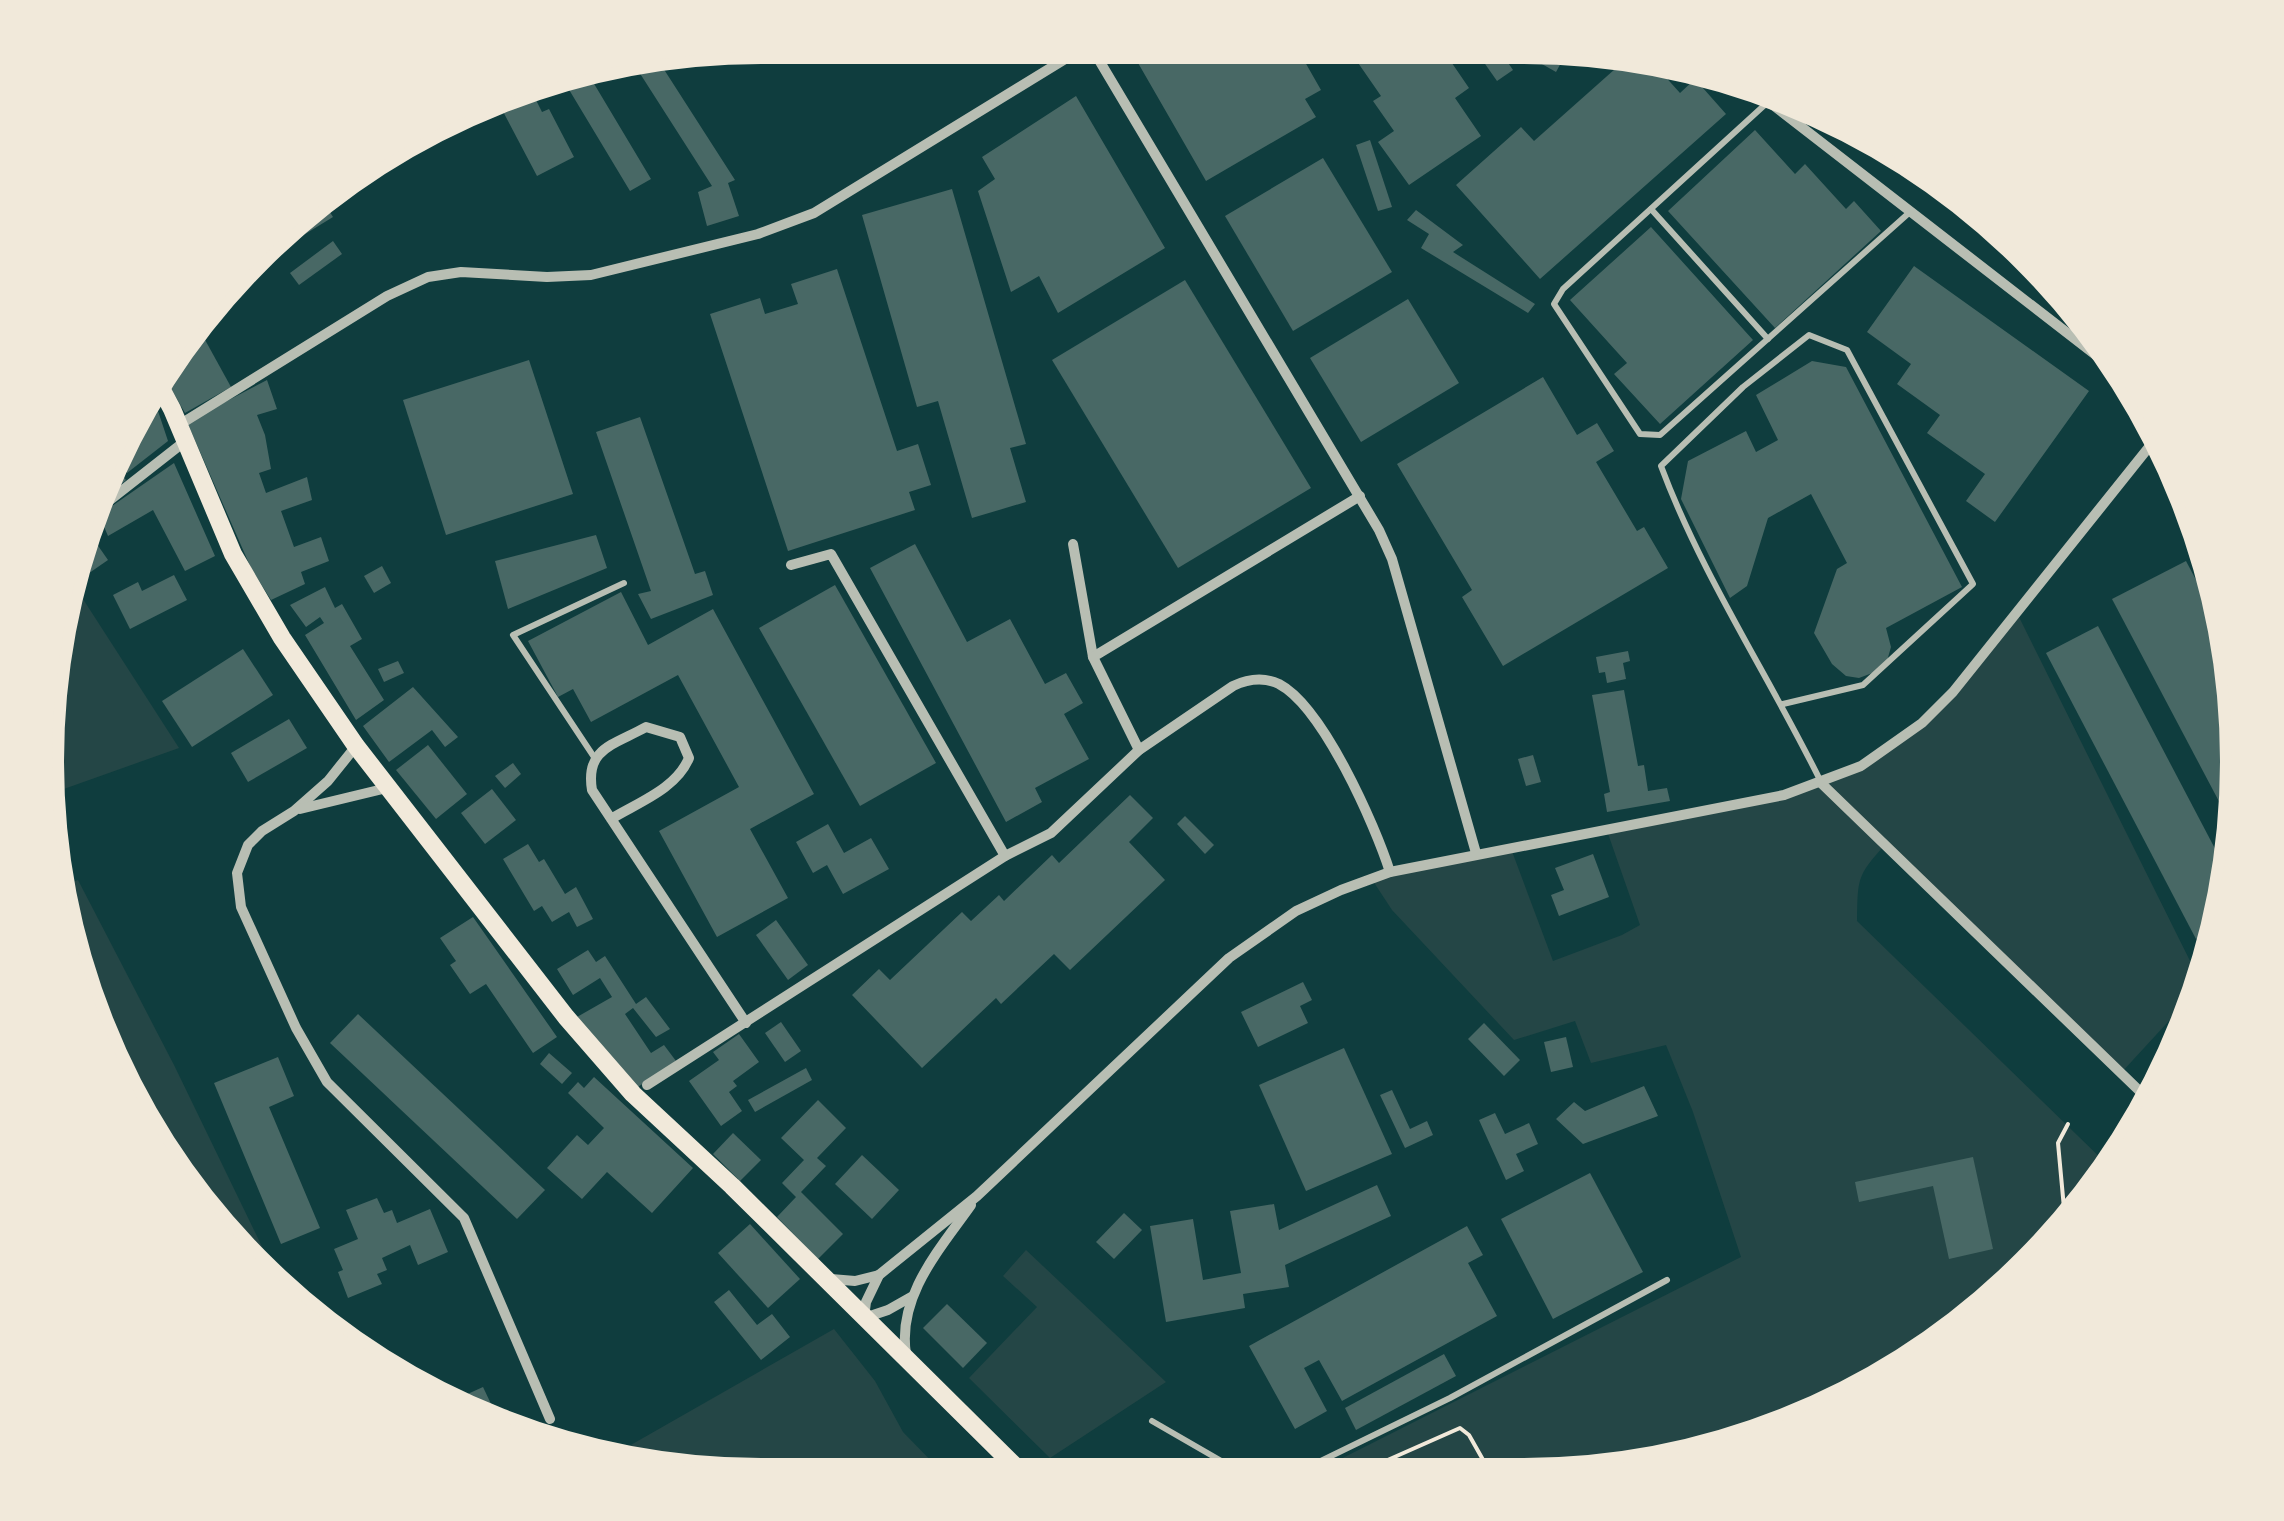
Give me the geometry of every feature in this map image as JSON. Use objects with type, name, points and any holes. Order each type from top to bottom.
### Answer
[{"type":"main road","points":[[162,392],[246,578],[356,746],[610,1070],[827,1278],[1013,1464]]},
{"type":"street","points":[[108,499],[182,433],[387,296],[428,277],[461,272],[547,277],[592,274],[758,234],[814,212],[1068,58]]},
{"type":"street","points":[[1097,58],[1360,496],[1392,559],[1476,853]]},
{"type":"street","points":[[1770,103],[2099,357]]},
{"type":"street","points":[[827,1278],[855,1281],[879,1275],[977,1196],[1181,1000],[1252,940],[1296,910],[1390,872],[1784,795],[1861,766],[1894,744],[1953,692],[2151,444]]},
{"type":"street","points":[[1093,657],[1360,496]]},
{"type":"street","points":[[1074,544],[1093,657],[1139,750]]},
{"type":"street","points":[[791,564],[831,554],[1005,856]]},
{"type":"street","points":[[647,1085],[1005,856],[1051,833],[1139,750],[1240,683],[1266,680],[1280,684],[1300,700],[1375,825],[1390,872]]},
{"type":"street","points":[[611,819],[671,784],[682,773],[689,758],[680,737],[646,726],[594,757],[588,770],[592,790],[611,819],[746,1023]]},
{"type":"street","points":[[356,746],[337,772],[248,846],[239,863],[238,892],[256,944],[304,1044],[335,1092],[464,1218],[550,1419]]},
{"type":"street","points":[[1821,783],[2142,1093]]},
{"type":"street","points":[[294,811],[387,788]]},
{"type":"street","points":[[907,1362],[904,1334],[911,1298],[977,1196]]},
{"type":"street","points":[[879,1275],[866,1302],[864,1318],[911,1298]]},
{"type":"lane","points":[[1767,102],[1563,289],[1554,304],[1640,434],[1660,436],[1911,211]]},
{"type":"lane","points":[[1651,209],[1768,340]]},
{"type":"lane","points":[[1783,704],[1863,685],[1974,584],[1847,350],[1808,335],[1743,386],[1661,466],[1684,526],[1783,704],[1821,783]]},
{"type":"lane","points":[[594,757],[513,635],[624,583]]},
{"type":"lane","points":[[1315,1464],[1450,1398],[1667,1280]]},
{"type":"lane","points":[[1152,1421],[1226,1464]]},
{"type":"path","points":[[2064,1209],[2058,1143],[2068,1124]]},
{"type":"path","points":[[1378,1464],[1460,1428],[1486,1464]]},
{"type":"shaded area","points":[[78,592],[179,748],[59,791],[59,715]]},
{"type":"shaded area","points":[[2017,613],[2194,969],[2181,1008],[2121,1073],[1885,845],[1864,872],[1857,921],[2102,1159],[2081,1188],[2021,1258],[1951,1318],[1875,1369],[1793,1410],[1705,1440],[1615,1457],[1524,1464],[1331,1464],[1741,1257],[1693,1112],[1666,1045],[1591,1063],[1575,1021],[1514,1040],[1392,910],[1371,878],[1510,846],[1553,961],[1640,925],[1606,828],[1772,796],[1851,769],[1887,749],[1921,723]]},
{"type":"shaded area","points":[[78,880],[271,1265],[232,1224],[176,1151],[130,1071],[95,986],[69,883]]},
{"type":"shaded area","points":[[1026,1250],[1166,1382],[1050,1458],[969,1378],[1037,1307],[1003,1276]]},
{"type":"shaded area","points":[[834,1329],[875,1381],[903,1432],[934,1464],[715,1462],[623,1450],[573,1438],[580,1435],[629,1446]]},
{"type":"building","points":[[1135,58],[1303,58],[1321,90],[1305,99],[1316,117],[1206,181]]},
{"type":"building","points":[[1355,58],[1448,58],[1469,88],[1455,98],[1481,136],[1409,185],[1378,142],[1394,131],[1373,101],[1381,96]]},
{"type":"building","points":[[1481,58],[1505,58],[1513,70],[1497,81]]},
{"type":"building","points":[[1532,58],[1563,59],[1556,72]]},
{"type":"building","points":[[661,65],[735,180],[728,183],[739,216],[707,226],[698,192],[712,186],[637,69]]},
{"type":"building","points":[[1620,65],[1660,71],[1680,93],[1695,79],[1726,114],[1540,279],[1456,185],[1521,127],[1534,141]]},
{"type":"building","points":[[600,76],[593,82],[651,179],[630,191],[566,85]]},
{"type":"building","points":[[534,95],[542,112],[549,109],[574,157],[537,176],[501,107]]},
{"type":"building","points":[[1076,96],[1165,248],[1058,313],[1039,276],[1011,292],[978,191],[995,179],[982,157]]},
{"type":"building","points":[[1755,130],[1795,174],[1805,164],[1846,209],[1854,201],[1881,231],[1775,328],[1668,211]]},
{"type":"building","points":[[1370,140],[1392,207],[1378,211],[1356,145]]},
{"type":"building","points":[[1323,158],[1392,272],[1293,331],[1225,216]]},
{"type":"building","points":[[952,189],[1026,444],[1010,448],[1026,502],[972,518],[938,401],[917,407],[862,215]]},
{"type":"building","points":[[327,208],[333,217],[289,244],[287,241]]},
{"type":"building","points":[[1416,210],[1463,245],[1453,252],[1535,304],[1528,313],[1421,248],[1429,234],[1407,220]]},
{"type":"building","points":[[1651,227],[1753,340],[1660,424],[1614,374],[1627,363],[1570,300]]},
{"type":"building","points":[[333,241],[342,254],[299,285],[290,273]]},
{"type":"building","points":[[1914,266],[2089,391],[1995,522],[1966,501],[1985,474],[1927,433],[1940,415],[1897,384],[1911,364],[1867,332]]},
{"type":"building","points":[[837,269],[897,451],[918,444],[931,485],[909,492],[915,510],[788,551],[710,314],[760,298],[765,314],[798,304],[791,284]]},
{"type":"building","points":[[1185,280],[1311,488],[1178,568],[1052,360]]},
{"type":"building","points":[[1408,299],[1459,383],[1361,442],[1310,358]]},
{"type":"building","points":[[202,334],[231,387],[185,413],[168,383]]},
{"type":"building","points":[[529,360],[573,494],[446,535],[403,400]]},
{"type":"building","points":[[1812,361],[1846,367],[1962,587],[1886,628],[1891,647],[1887,661],[1875,672],[1859,678],[1846,676],[1832,664],[1814,633],[1837,569],[1847,563],[1811,494],[1768,518],[1747,586],[1730,598],[1681,499],[1688,461],[1746,431],[1756,452],[1778,440],[1756,395]]},
{"type":"building","points":[[1543,377],[1577,435],[1597,423],[1614,451],[1596,462],[1637,531],[1644,527],[1668,568],[1503,666],[1462,597],[1472,590],[1397,464]]},
{"type":"building","points":[[267,380],[277,409],[257,415],[271,469],[259,473],[266,493],[307,477],[312,500],[281,511],[294,547],[321,537],[329,561],[301,572],[305,584],[271,600],[251,568],[187,422]]},
{"type":"building","points":[[155,403],[168,441],[127,473],[123,466]]},
{"type":"building","points":[[640,417],[695,574],[705,571],[713,595],[651,619],[638,594],[651,591],[596,432]]},
{"type":"building","points":[[174,463],[215,556],[185,571],[153,510],[108,536],[101,519],[103,512]]},
{"type":"building","points":[[119,473],[126,480],[110,494]]},
{"type":"building","points":[[596,535],[607,568],[508,609],[495,561]]},
{"type":"building","points":[[94,539],[108,560],[82,577]]},
{"type":"building","points":[[915,544],[967,642],[1010,619],[1045,684],[1066,673],[1083,703],[1064,714],[1089,759],[1035,788],[1042,802],[1006,822],[870,568]]},
{"type":"building","points":[[2186,561],[2209,604],[2213,623],[2225,715],[2224,812],[2112,599]]},
{"type":"building","points":[[382,566],[391,583],[374,593],[364,576]]},
{"type":"building","points":[[174,575],[187,600],[130,629],[113,595],[138,582],[142,591]]},
{"type":"building","points":[[835,585],[936,763],[860,806],[759,628]]},
{"type":"building","points":[[325,587],[335,608],[342,604],[362,639],[350,646],[384,700],[356,720],[305,635],[324,623],[320,617],[306,627],[290,605]]},
{"type":"building","points":[[621,592],[648,645],[713,609],[814,794],[750,829],[788,898],[717,937],[659,831],[739,787],[678,675],[591,722],[573,689],[558,697],[528,641]]},
{"type":"building","points":[[2098,626],[2219,857],[2205,934],[2196,939],[2046,653]]},
{"type":"building","points":[[243,649],[273,695],[192,747],[162,701]]},
{"type":"building","points":[[1628,651],[1630,661],[1623,663],[1626,679],[1607,683],[1605,672],[1599,673],[1596,657]]},
{"type":"building","points":[[398,661],[404,673],[384,682],[378,669]]},
{"type":"building","points":[[413,687],[458,737],[445,747],[432,730],[389,762],[363,726]]},
{"type":"building","points":[[1624,690],[1638,766],[1644,765],[1648,791],[1667,788],[1670,801],[1607,812],[1604,794],[1610,792],[1592,695]]},
{"type":"building","points":[[289,719],[307,748],[248,782],[231,753]]},
{"type":"building","points":[[428,745],[467,794],[436,819],[396,770]]},
{"type":"building","points":[[1533,755],[1541,782],[1526,786],[1518,759]]},
{"type":"building","points":[[513,763],[521,774],[505,788],[495,776]]},
{"type":"building","points":[[492,789],[516,820],[485,844],[461,813]]},
{"type":"building","points":[[1130,795],[1153,818],[1129,842],[1165,880],[1070,970],[1054,954],[1001,1004],[996,998],[922,1068],[852,995],[879,969],[890,980],[962,912],[971,921],[999,895],[1004,901],[1052,855],[1059,863]]},
{"type":"building","points":[[1185,816],[1214,845],[1205,854],[1177,824]]},
{"type":"building","points":[[828,824],[844,853],[871,838],[889,869],[843,894],[827,865],[813,873],[796,842]]},
{"type":"building","points":[[528,844],[539,862],[544,859],[565,894],[576,887],[593,919],[577,927],[569,912],[552,922],[542,906],[534,911],[503,859]]},
{"type":"building","points":[[1593,854],[1609,897],[1559,916],[1551,895],[1564,890],[1555,868]]},
{"type":"building","points":[[473,917],[557,1037],[533,1053],[486,984],[470,994],[450,965],[456,961],[440,938]]},
{"type":"building","points":[[776,920],[808,965],[788,980],[756,935]]},
{"type":"building","points":[[588,950],[596,962],[605,956],[636,1004],[646,997],[670,1029],[656,1037],[633,1008],[625,1014],[651,1053],[664,1045],[676,1061],[635,1089],[577,1017],[612,997],[600,978],[573,995],[557,969]]},
{"type":"building","points":[[1303,982],[1312,1000],[1300,1006],[1308,1023],[1258,1047],[1241,1012]]},
{"type":"building","points":[[358,1014],[545,1190],[517,1219],[330,1043]]},
{"type":"building","points":[[781,1022],[801,1051],[785,1062],[765,1033]]},
{"type":"building","points":[[1484,1023],[1520,1060],[1504,1076],[1468,1039]]},
{"type":"building","points":[[739,1034],[759,1062],[733,1081],[737,1086],[729,1092],[742,1111],[721,1126],[689,1081],[719,1060],[713,1052]]},
{"type":"building","points":[[1566,1037],[1573,1067],[1551,1072],[1544,1042]]},
{"type":"building","points":[[1344,1048],[1392,1154],[1306,1191],[1259,1085]]},
{"type":"building","points":[[549,1053],[572,1073],[562,1084],[540,1064]]},
{"type":"building","points":[[278,1057],[294,1096],[269,1107],[320,1228],[281,1244],[214,1083]]},
{"type":"building","points":[[806,1068],[812,1080],[755,1112],[748,1100]]},
{"type":"building","points":[[594,1077],[693,1168],[652,1213],[607,1172],[582,1199],[547,1168],[577,1135],[588,1145],[604,1128],[568,1093],[578,1082],[584,1088]]},
{"type":"building","points":[[1644,1086],[1658,1116],[1583,1144],[1556,1119],[1574,1102],[1585,1111]]},
{"type":"building","points":[[1392,1090],[1410,1129],[1427,1121],[1433,1135],[1405,1148],[1380,1095]]},
{"type":"building","points":[[818,1100],[846,1128],[817,1158],[826,1166],[801,1192],[843,1234],[818,1259],[777,1217],[796,1197],[782,1183],[804,1160],[781,1138]]},
{"type":"building","points":[[1495,1113],[1505,1134],[1529,1123],[1538,1144],[1516,1154],[1524,1171],[1506,1180],[1479,1120]]},
{"type":"building","points":[[733,1133],[761,1160],[740,1181],[713,1154]]},
{"type":"building","points":[[862,1155],[899,1190],[872,1219],[835,1184]]},
{"type":"building","points":[[1973,1157],[1993,1249],[1949,1259],[1933,1186],[1859,1202],[1855,1182]]},
{"type":"building","points":[[1590,1173],[1643,1272],[1553,1319],[1501,1219]]},
{"type":"building","points":[[1377,1185],[1391,1216],[1285,1265],[1289,1287],[1243,1294],[1245,1308],[1166,1322],[1150,1226],[1193,1219],[1203,1280],[1241,1273],[1230,1211],[1274,1204],[1279,1230]]},
{"type":"building","points":[[377,1198],[384,1213],[392,1210],[397,1223],[430,1209],[448,1252],[418,1265],[410,1245],[382,1258],[387,1270],[377,1274],[382,1284],[348,1298],[334,1249],[358,1239],[346,1210]]},
{"type":"building","points":[[1124,1213],[1142,1230],[1114,1259],[1096,1242]]},
{"type":"building","points":[[750,1224],[800,1279],[768,1308],[718,1253]]},
{"type":"building","points":[[1467,1226],[1483,1255],[1468,1263],[1497,1316],[1342,1401],[1319,1360],[1304,1368],[1327,1411],[1295,1429],[1249,1346]]},
{"type":"building","points":[[729,1290],[757,1325],[772,1314],[790,1337],[761,1360],[714,1302]]},
{"type":"building","points":[[947,1304],[987,1343],[963,1368],[923,1328]]},
{"type":"building","points":[[1444,1354],[1456,1376],[1356,1430],[1345,1408]]},
{"type":"building","points":[[483,1387],[495,1411],[491,1410],[462,1397]]}]
